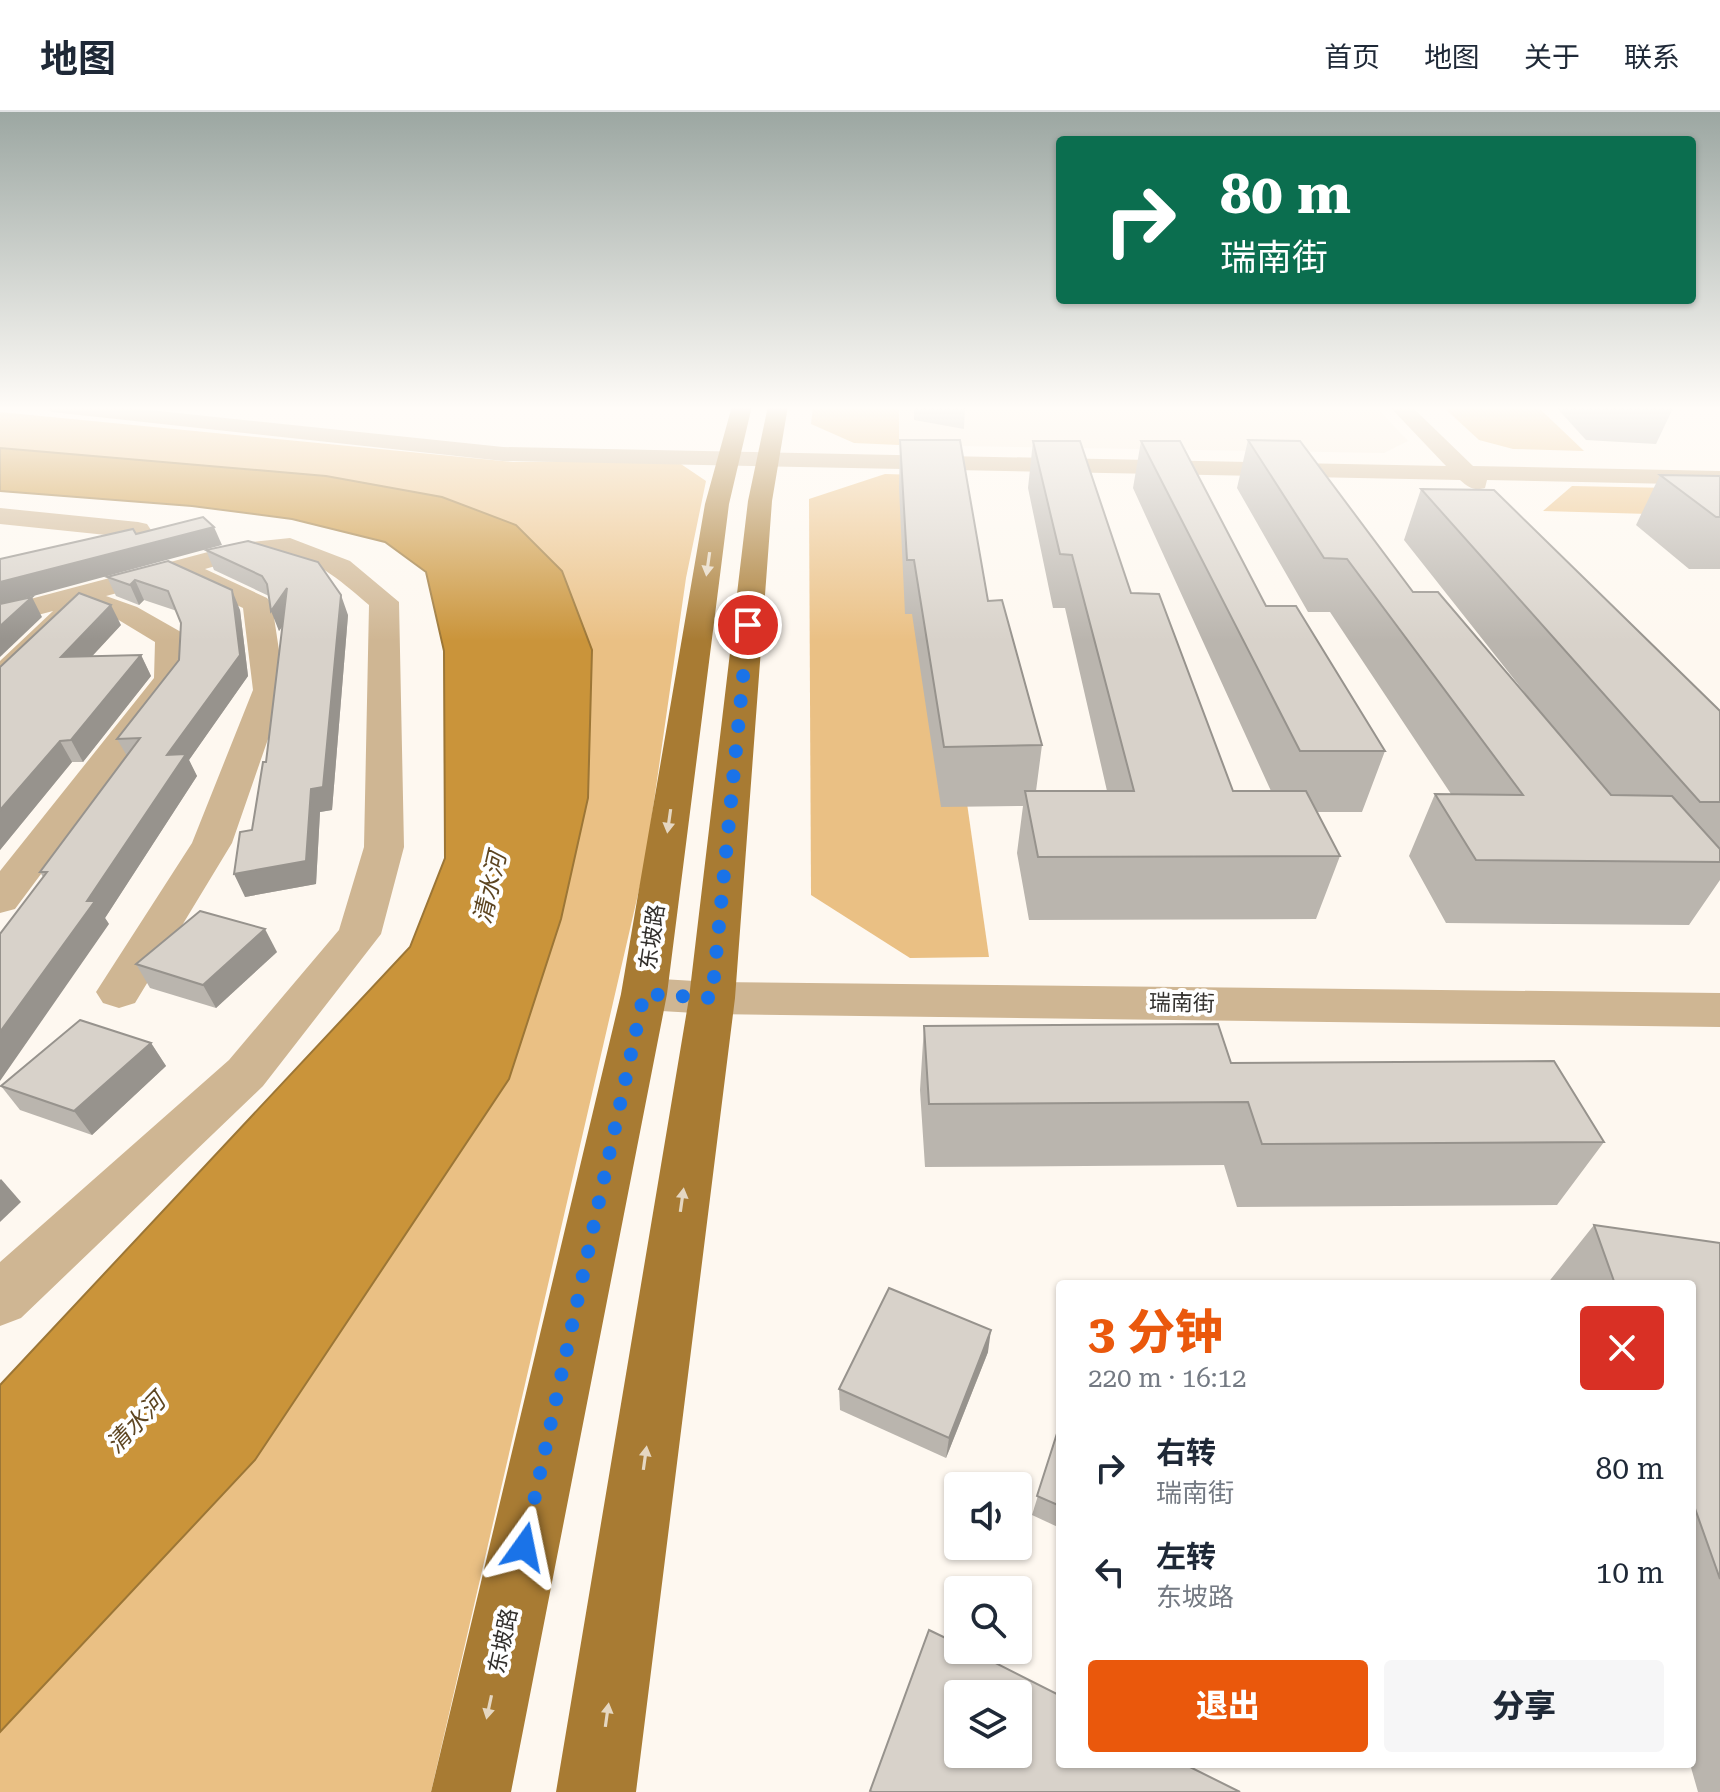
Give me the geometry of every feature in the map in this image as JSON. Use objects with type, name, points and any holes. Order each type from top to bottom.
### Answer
[{"type":"main road","name":"东坡路","points":[[471,1792],[644,994],[717,504],[731,484]]},
{"type":"main road","name":"东坡路","points":[[596,1792],[712,998],[760,501],[756,484]]},
{"type":"street","points":[[1479,484],[1501,505]]},
{"type":"street","points":[[0,516],[138,530],[129,541],[0,567]]},
{"type":"street","points":[[0,616],[242,551],[290,546],[340,567],[384,602],[384,847],[359,934],[246,1073],[0,1299]]},
{"type":"street","points":[[119,992],[212,843],[269,690],[257,604],[180,568]]},
{"type":"street","points":[[0,679],[83,598],[127,613],[170,638],[170,679],[0,899]]},
{"type":"street","name":"瑞南街","points":[[644,994],[712,998],[1720,1010]]},
{"type":"shaded area","points":[[372,484],[705,484],[686,578],[645,864],[431,1792],[0,1792],[0,1732],[255,1460],[588,798],[592,650],[562,571],[442,497]]},
{"type":"shaded area","points":[[853,484],[921,484],[989,957],[910,958],[811,895],[809,499]]},
{"type":"shaded area","points":[[1572,486],[1720,489],[1720,516],[1543,511]]},
{"type":"water","name":"清水河","points":[[0,484],[372,484],[442,497],[516,525],[562,571],[592,650],[588,798],[561,919],[509,1079],[255,1460],[0,1732],[0,1385],[410,947],[445,858],[444,651],[426,572],[385,542],[292,519],[192,506],[0,491]]},
{"type":"building","points":[[903,484],[968,484],[988,601],[1002,600],[1042,745],[944,747],[914,560],[907,560]]},
{"type":"building","points":[[1043,484],[1095,484],[1131,593],[1159,594],[1233,791],[1306,791],[1340,856],[1038,857],[1025,791],[1134,791],[1072,555],[1060,554]]},
{"type":"building","points":[[1163,484],[1203,484],[1266,606],[1296,606],[1385,751],[1300,751]]},
{"type":"building","points":[[1277,484],[1332,484],[1413,592],[1438,592],[1611,795],[1672,796],[1720,849],[1720,862],[1476,860],[1435,794],[1523,795],[1347,559],[1324,558]]},
{"type":"building","points":[[1673,484],[1720,484],[1720,517]]},
{"type":"building","points":[[1421,489],[1494,490],[1720,711],[1720,802],[1700,802]]},
{"type":"building","points":[[203,517],[214,527],[0,582],[0,559],[133,529],[136,534]]},
{"type":"building","points":[[248,541],[318,562],[341,595],[323,787],[311,789],[306,861],[234,874],[240,832],[252,830],[263,762],[266,762],[287,588],[271,611],[267,584],[262,576],[206,550]]},
{"type":"building","points":[[168,561],[232,590],[240,655],[167,755],[186,754],[87,901],[95,901],[0,1032],[0,934],[47,872],[40,872],[140,738],[117,739],[179,660],[181,623],[168,591],[135,580],[130,585],[107,577]]},
{"type":"building","points":[[79,593],[111,605],[61,657],[141,655],[71,740],[60,741],[0,810],[0,667]]},
{"type":"building","points":[[32,597],[0,626],[0,604]]},
{"type":"building","points":[[200,911],[265,929],[203,985],[136,964]]},
{"type":"building","points":[[80,1020],[151,1043],[74,1111],[1,1086]]},
{"type":"building","points":[[1218,1024],[1231,1063],[1554,1061],[1604,1142],[1262,1144],[1248,1102],[929,1104],[924,1026]]},
{"type":"building","points":[[1594,1225],[1720,1243],[1720,1579],[1696,1511],[1696,1280],[1614,1280]]},
{"type":"building","points":[[889,1288],[991,1330],[949,1438],[839,1389]]},
{"type":"building","points":[[1056,1437],[1056,1504],[1037,1496]]},
{"type":"building","points":[[929,1630],[944,1637],[944,1664],[998,1664],[1029,1680],[944,1680],[944,1768],[1032,1768],[1032,1681],[1056,1693],[1056,1768],[1192,1768],[1240,1792],[870,1791]]},
{"type":"route","points":[[524,1547],[644,994],[712,998],[748,625]]}]
